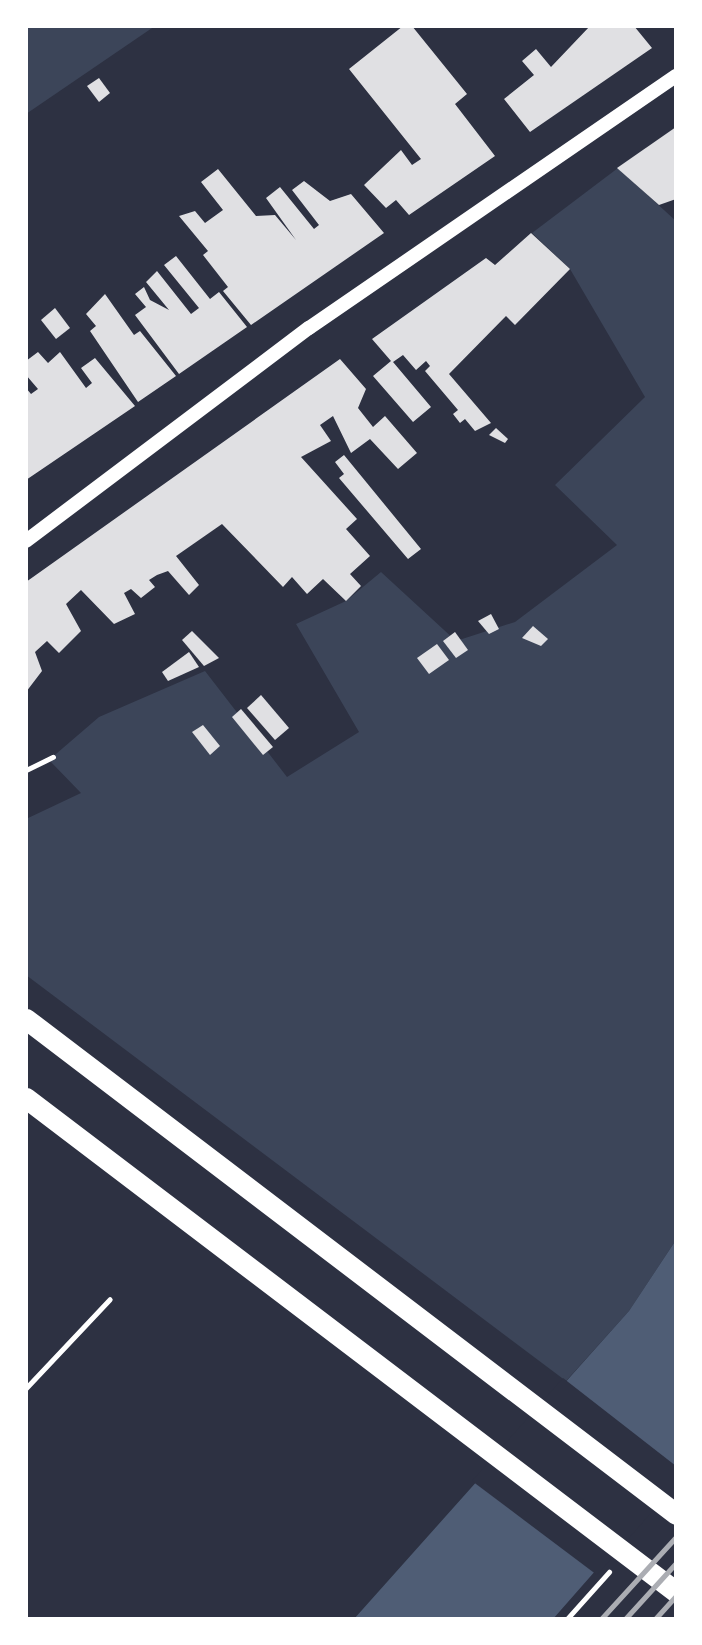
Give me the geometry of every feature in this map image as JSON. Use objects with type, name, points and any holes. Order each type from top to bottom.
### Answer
[{"type":"highway","points":[[26,1019],[676,1514]]},
{"type":"highway","points":[[26,1098],[676,1592]]},
{"type":"main road","points":[[26,541],[309,328],[676,76]]},
{"type":"lane","points":[[26,771],[53,757]]},
{"type":"lane","points":[[26,1388],[110,1299]]},
{"type":"shaded area","points":[[26,26],[155,26],[26,114]]},
{"type":"shaded area","points":[[618,168],[676,221],[676,1240],[629,1311],[566,1381],[26,975],[26,819],[81,793],[49,760],[99,717],[205,671],[287,777],[359,732],[296,624],[346,601],[381,572],[456,641],[515,622],[617,545],[555,485],[645,397],[570,269],[532,233]]},
{"type":"shaded area","points":[[676,1240],[676,1479],[553,1619],[354,1619],[629,1311]]},
{"type":"pier","points":[[563,1378],[676,1466],[676,1484],[597,1575],[472,1481]]},
{"type":"building","points":[[403,26],[412,26],[467,94],[455,104],[495,156],[409,215],[396,200],[386,208],[364,185],[401,150],[412,165],[421,159],[349,69]]},
{"type":"building","points":[[590,26],[634,26],[652,48],[530,132],[504,99],[534,75],[522,61],[536,49],[551,67]]},
{"type":"building","points":[[99,78],[110,93],[99,102],[87,86]]},
{"type":"building","points":[[676,127],[676,199],[659,205],[617,168]]},
{"type":"building","points":[[218,169],[256,216],[275,215],[296,240],[266,198],[280,187],[314,229],[319,225],[292,190],[304,181],[330,201],[351,194],[384,233],[251,325],[223,291],[228,287],[203,255],[208,251],[179,216],[195,211],[205,223],[223,210],[201,182]]},
{"type":"building","points":[[531,233],[570,269],[515,325],[506,316],[449,374],[491,423],[475,431],[465,419],[460,423],[453,414],[458,410],[425,371],[430,366],[426,361],[416,370],[403,355],[393,362],[431,407],[413,422],[373,376],[391,361],[372,339],[486,258],[495,265]]},
{"type":"building","points":[[176,256],[210,299],[219,292],[247,327],[179,374],[135,315],[146,307],[135,294],[144,287],[150,300],[169,310],[146,282],[157,271],[191,314],[199,308],[164,265]]},
{"type":"building","points":[[105,294],[134,335],[140,331],[176,376],[138,402],[90,331],[96,326],[86,314]]},
{"type":"building","points":[[55,308],[70,328],[56,339],[41,320]]},
{"type":"building","points":[[38,352],[48,363],[60,352],[86,388],[92,383],[81,368],[95,358],[135,406],[26,480],[26,388],[31,394],[38,389],[26,375],[26,361]]},
{"type":"building","points":[[340,359],[366,389],[358,408],[373,427],[385,416],[417,453],[398,469],[370,439],[351,453],[333,416],[320,425],[331,441],[301,457],[357,519],[346,529],[370,556],[350,574],[361,586],[346,601],[323,579],[307,594],[292,577],[283,587],[222,524],[176,556],[199,585],[189,595],[168,571],[157,575],[149,580],[155,587],[141,598],[131,589],[124,593],[135,614],[114,624],[81,590],[66,604],[81,631],[59,653],[47,641],[35,652],[42,671],[26,692],[26,582]]},
{"type":"building","points":[[496,428],[508,439],[505,443],[489,435]]},
{"type":"building","points":[[344,455],[421,549],[408,559],[339,478],[344,474],[335,462]]},
{"type":"building","points":[[491,614],[499,629],[489,634],[478,621]]},
{"type":"building","points":[[533,626],[548,639],[541,646],[522,638]]},
{"type":"building","points":[[192,631],[219,658],[204,666],[182,640]]},
{"type":"building","points":[[455,632],[468,650],[456,658],[443,641]]},
{"type":"building","points":[[437,644],[449,660],[429,674],[417,658]]},
{"type":"building","points":[[189,652],[199,667],[168,681],[162,672]]},
{"type":"building","points":[[261,695],[289,728],[275,740],[247,708]]},
{"type":"building","points":[[241,709],[273,747],[263,755],[232,717]]},
{"type":"building","points":[[203,725],[220,746],[210,755],[192,732]]},
{"type":"railway","points":[[601,1619],[676,1537]]},
{"type":"railway","points":[[625,1619],[676,1563]]},
{"type":"railway","points":[[655,1619],[676,1596]]}]
